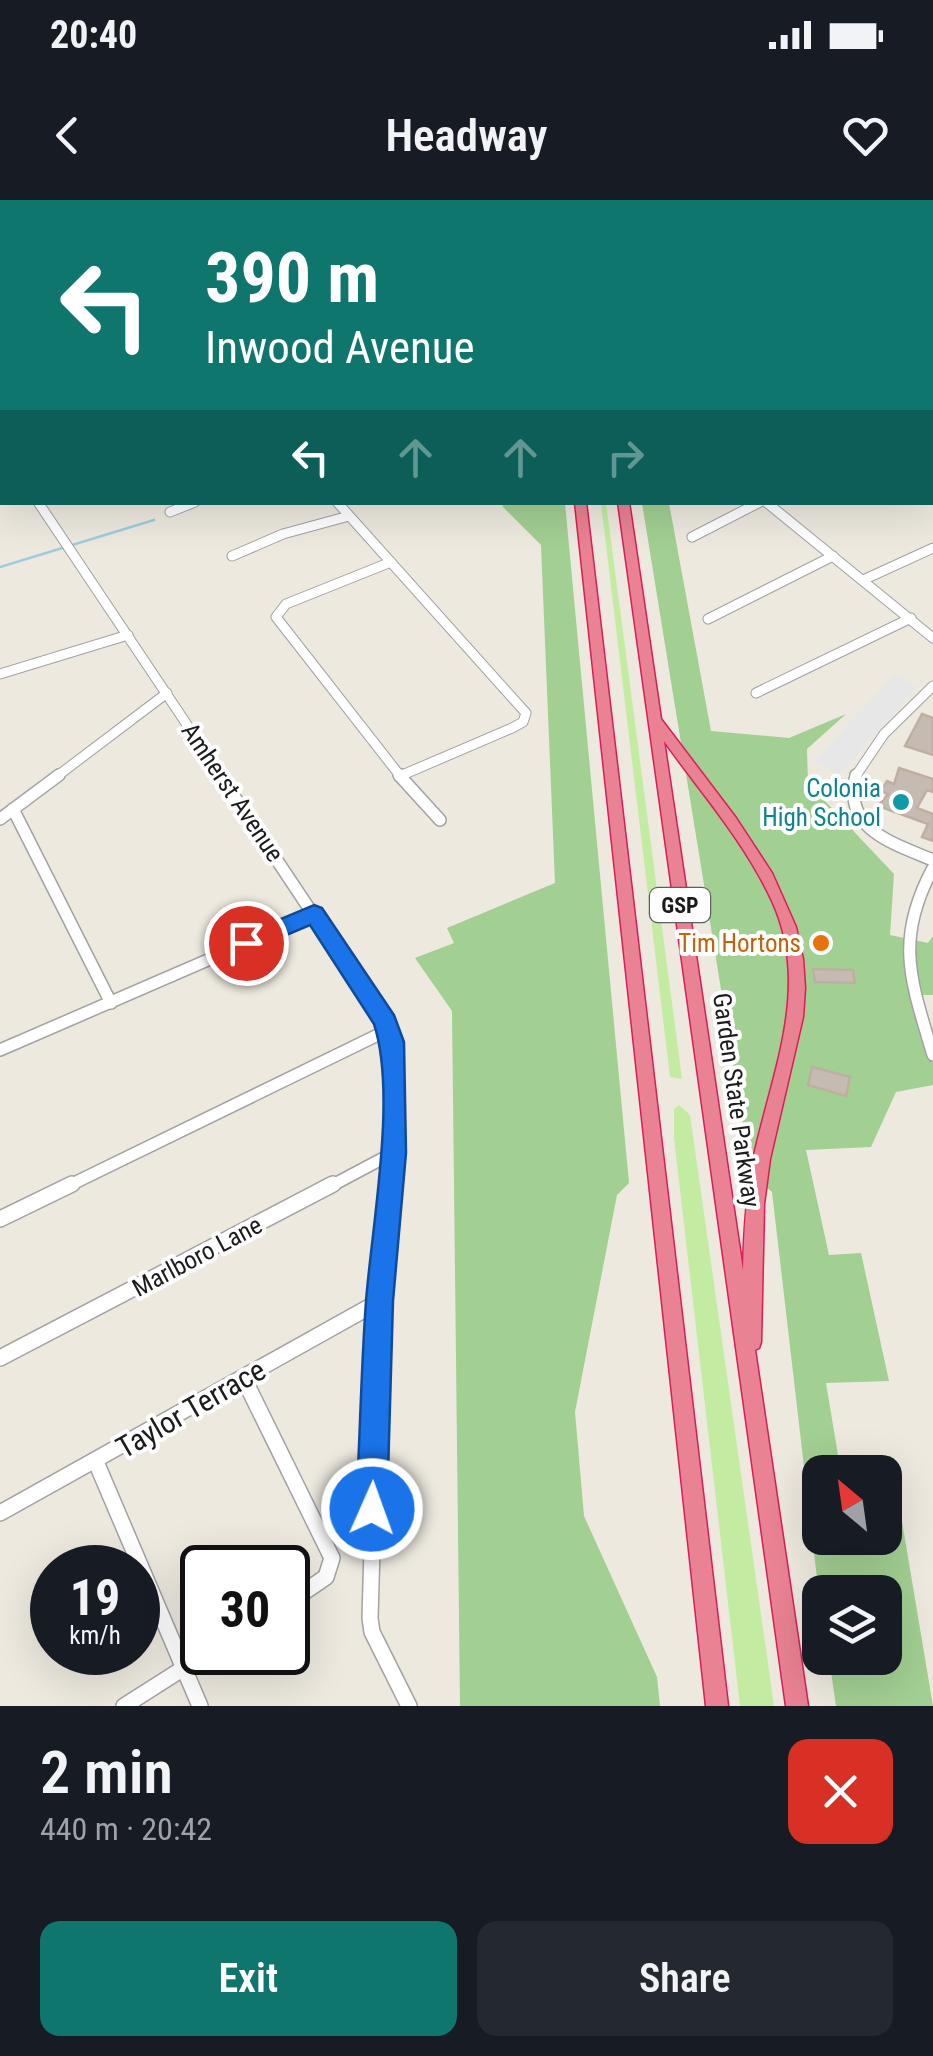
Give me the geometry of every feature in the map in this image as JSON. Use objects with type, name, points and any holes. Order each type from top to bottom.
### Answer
[{"type":"highway","name":"GSP","points":[[580,505],[717,1706]]},
{"type":"highway","name":"Garden State Parkway","points":[[623,505],[796,1706]]},
{"type":"highway","points":[[655,719],[768,876],[790,928],[796,963],[800,1014],[762,1158],[752,1236],[752,1396]]},
{"type":"street","name":"Amherst Avenue","points":[[40,505],[388,1030],[396,1064],[394,1153],[380,1301],[370,1544],[372,1632],[409,1706]]},
{"type":"street","points":[[170,512],[188,505]]},
{"type":"street","points":[[340,505],[523,707],[527,718],[472,747],[400,776]]},
{"type":"street","points":[[692,537],[757,505]]},
{"type":"street","points":[[767,505],[933,638]]},
{"type":"street","points":[[232,556],[283,534],[350,516]]},
{"type":"street","points":[[863,580],[933,548]]},
{"type":"street","points":[[708,619],[833,556]]},
{"type":"street","points":[[390,562],[286,604],[276,617],[400,776],[440,820]]},
{"type":"street","points":[[756,693],[911,618]]},
{"type":"street","points":[[0,674],[128,635]]},
{"type":"street","points":[[933,686],[883,736],[852,776],[849,792],[856,817],[872,833],[933,864],[912,900],[906,964],[933,1055]]},
{"type":"street","points":[[0,818],[167,693]]},
{"type":"street","points":[[13,809],[111,1003]]},
{"type":"street","points":[[0,1050],[314,914]]},
{"type":"street","points":[[0,1219],[388,1030]]},
{"type":"street","name":"Marlboro Lane","points":[[0,1358],[394,1153]]},
{"type":"street","name":"Taylor Terrace","points":[[0,1513],[380,1301]]},
{"type":"street","points":[[244,1379],[330,1548],[332,1567],[310,1589]]},
{"type":"street","points":[[96,1462],[180,1662]]},
{"type":"street","points":[[124,1706],[180,1671]]},
{"type":"street","points":[[186,1675],[200,1706]]},
{"type":"green space","points":[[565,505],[629,1183],[617,1195],[575,1412],[584,1516],[657,1677],[660,1706],[460,1706],[452,1011],[415,958],[454,943],[447,928],[555,883],[541,545],[502,506]]},
{"type":"green space","points":[[601,505],[606,505],[682,1079],[670,1077]]},
{"type":"green space","points":[[642,505],[669,505],[711,731],[789,738],[846,714],[807,749],[808,783],[894,874],[890,935],[928,943],[933,936],[933,995],[919,995],[933,1051],[933,1085],[896,1092],[871,1147],[806,1150],[829,1255],[861,1253],[889,1381],[826,1383],[838,1455],[803,1455],[772,1192],[751,1174]]},
{"type":"green space","points":[[679,1105],[690,1115],[774,1706],[740,1706],[674,1138],[674,1109]]},
{"type":"green space","points":[[902,1521],[933,1706],[836,1706],[831,1675],[902,1675],[902,1575],[817,1575],[814,1555],[902,1555]]},
{"type":"shaded area","points":[[895,675],[917,687],[839,775],[815,760]]},
{"type":"building","name":"Colonia High School","points":[[922,714],[933,718],[933,755],[905,746]]},
{"type":"building","name":"Colonia High School","points":[[899,768],[933,779],[933,792],[927,790],[917,808],[933,814],[933,841],[922,837],[928,824],[878,806],[888,794],[881,791],[887,781],[894,784]]},
{"type":"building","points":[[813,969],[853,970],[855,983],[815,982]]},
{"type":"building","points":[[812,1067],[850,1077],[846,1096],[808,1085]]},
{"type":"waterway","points":[[0,567],[154,520]]},
{"type":"place","name":"Colonia High School","points":[[901,802]]},
{"type":"place","name":"Tim Hortons","points":[[821,943]]},
{"type":"route","points":[[246,943],[314,914],[386,1022],[392,1042],[396,1064],[394,1153],[380,1301],[372,1509]]}]
